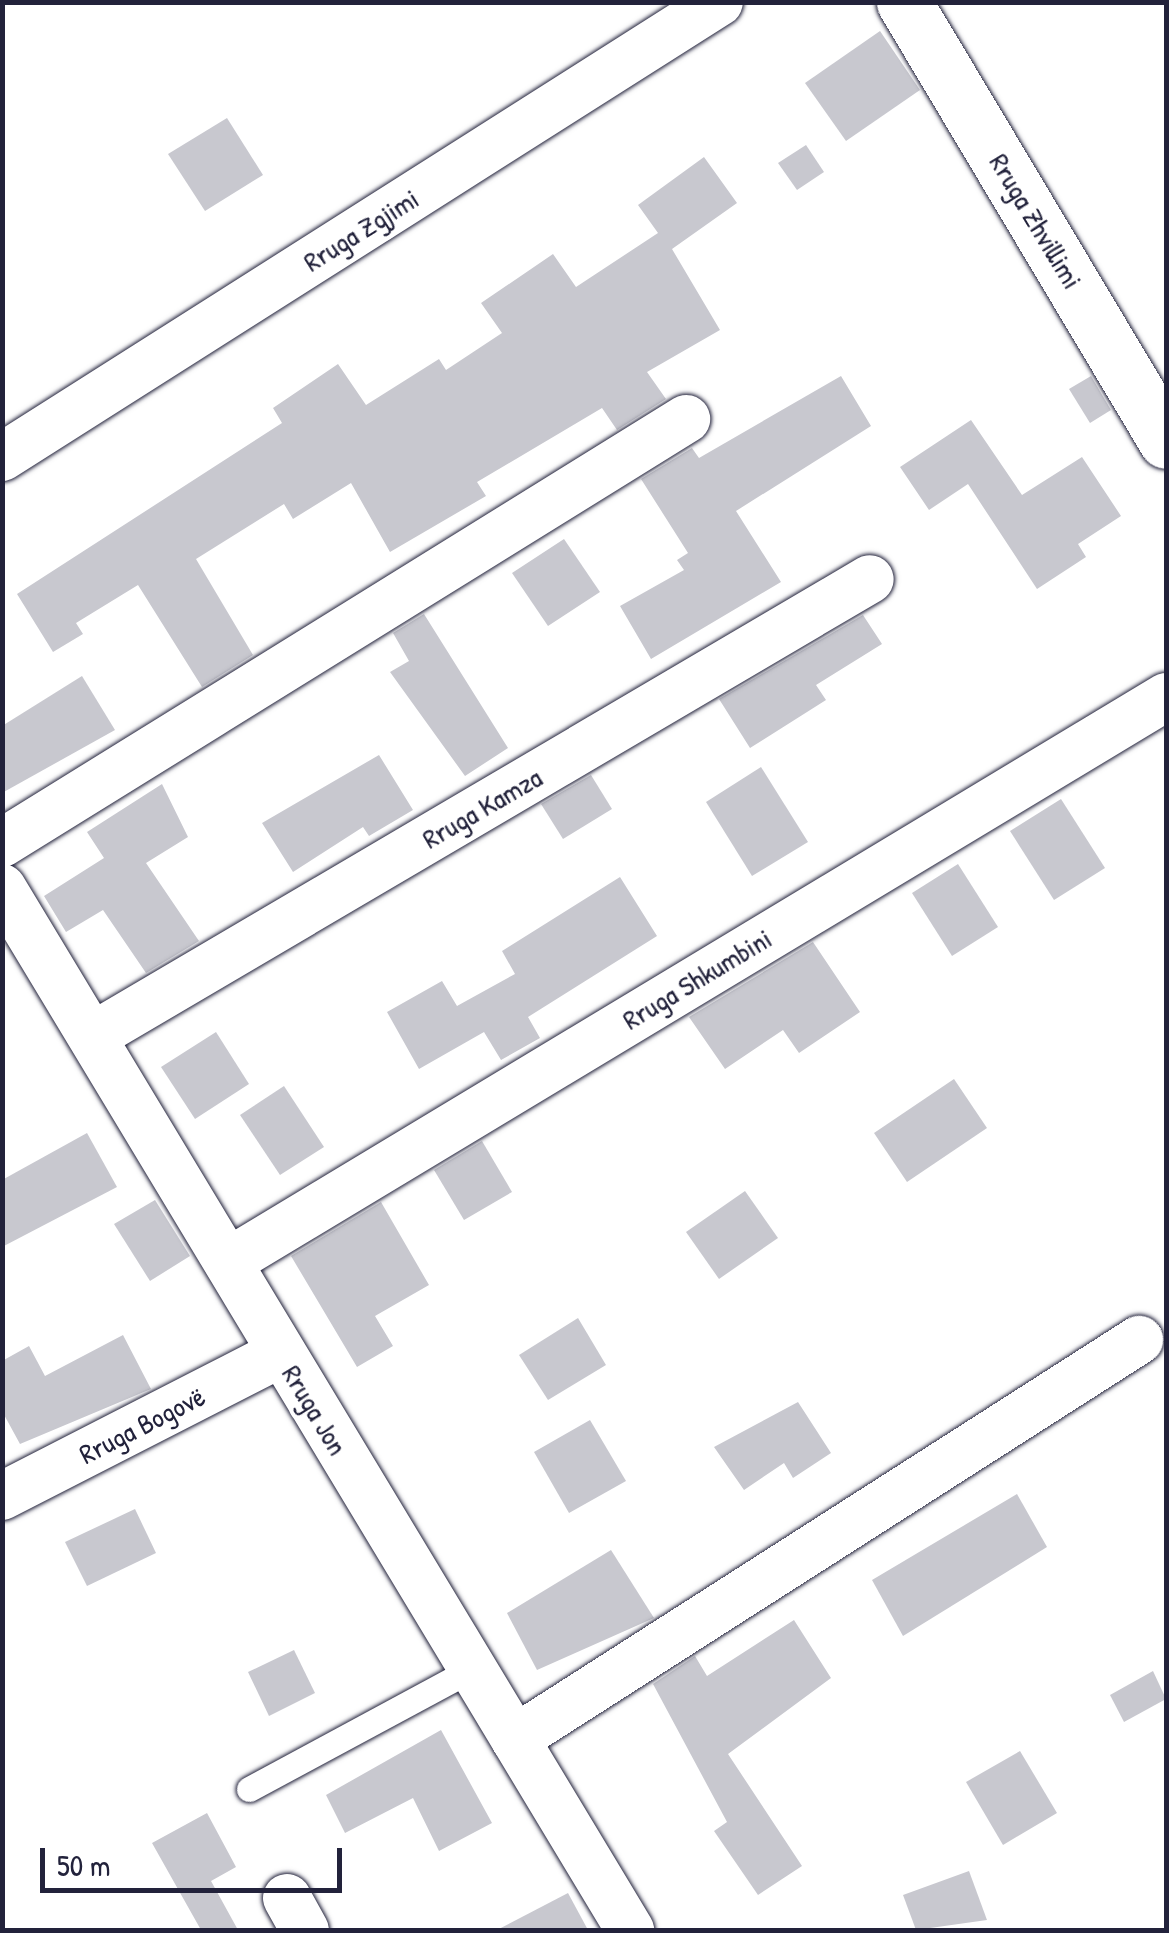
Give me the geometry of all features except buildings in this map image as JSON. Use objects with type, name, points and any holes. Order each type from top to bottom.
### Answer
[{"type":"street","name":"Rruga Zgjimi","points":[[2,457],[718,2]]},
{"type":"street","name":"Rruga Zhvillimi","points":[[904,2],[1166,441]]},
{"type":"street","points":[[2,844],[686,419]]},
{"type":"street","name":"Rruga Kamza","points":[[94,1036],[870,580]]},
{"type":"street","name":"Rruga Shkumbini","points":[[228,1262],[1166,697]]},
{"type":"street","name":"Rruga Jon","points":[[2,888],[630,1930]]},
{"type":"street","points":[[515,1739],[1140,1340]]},
{"type":"street","name":"Rruga Bogovë","points":[[2,1496],[281,1353]]},
{"type":"lane","points":[[249,1789],[472,1669]]}]
